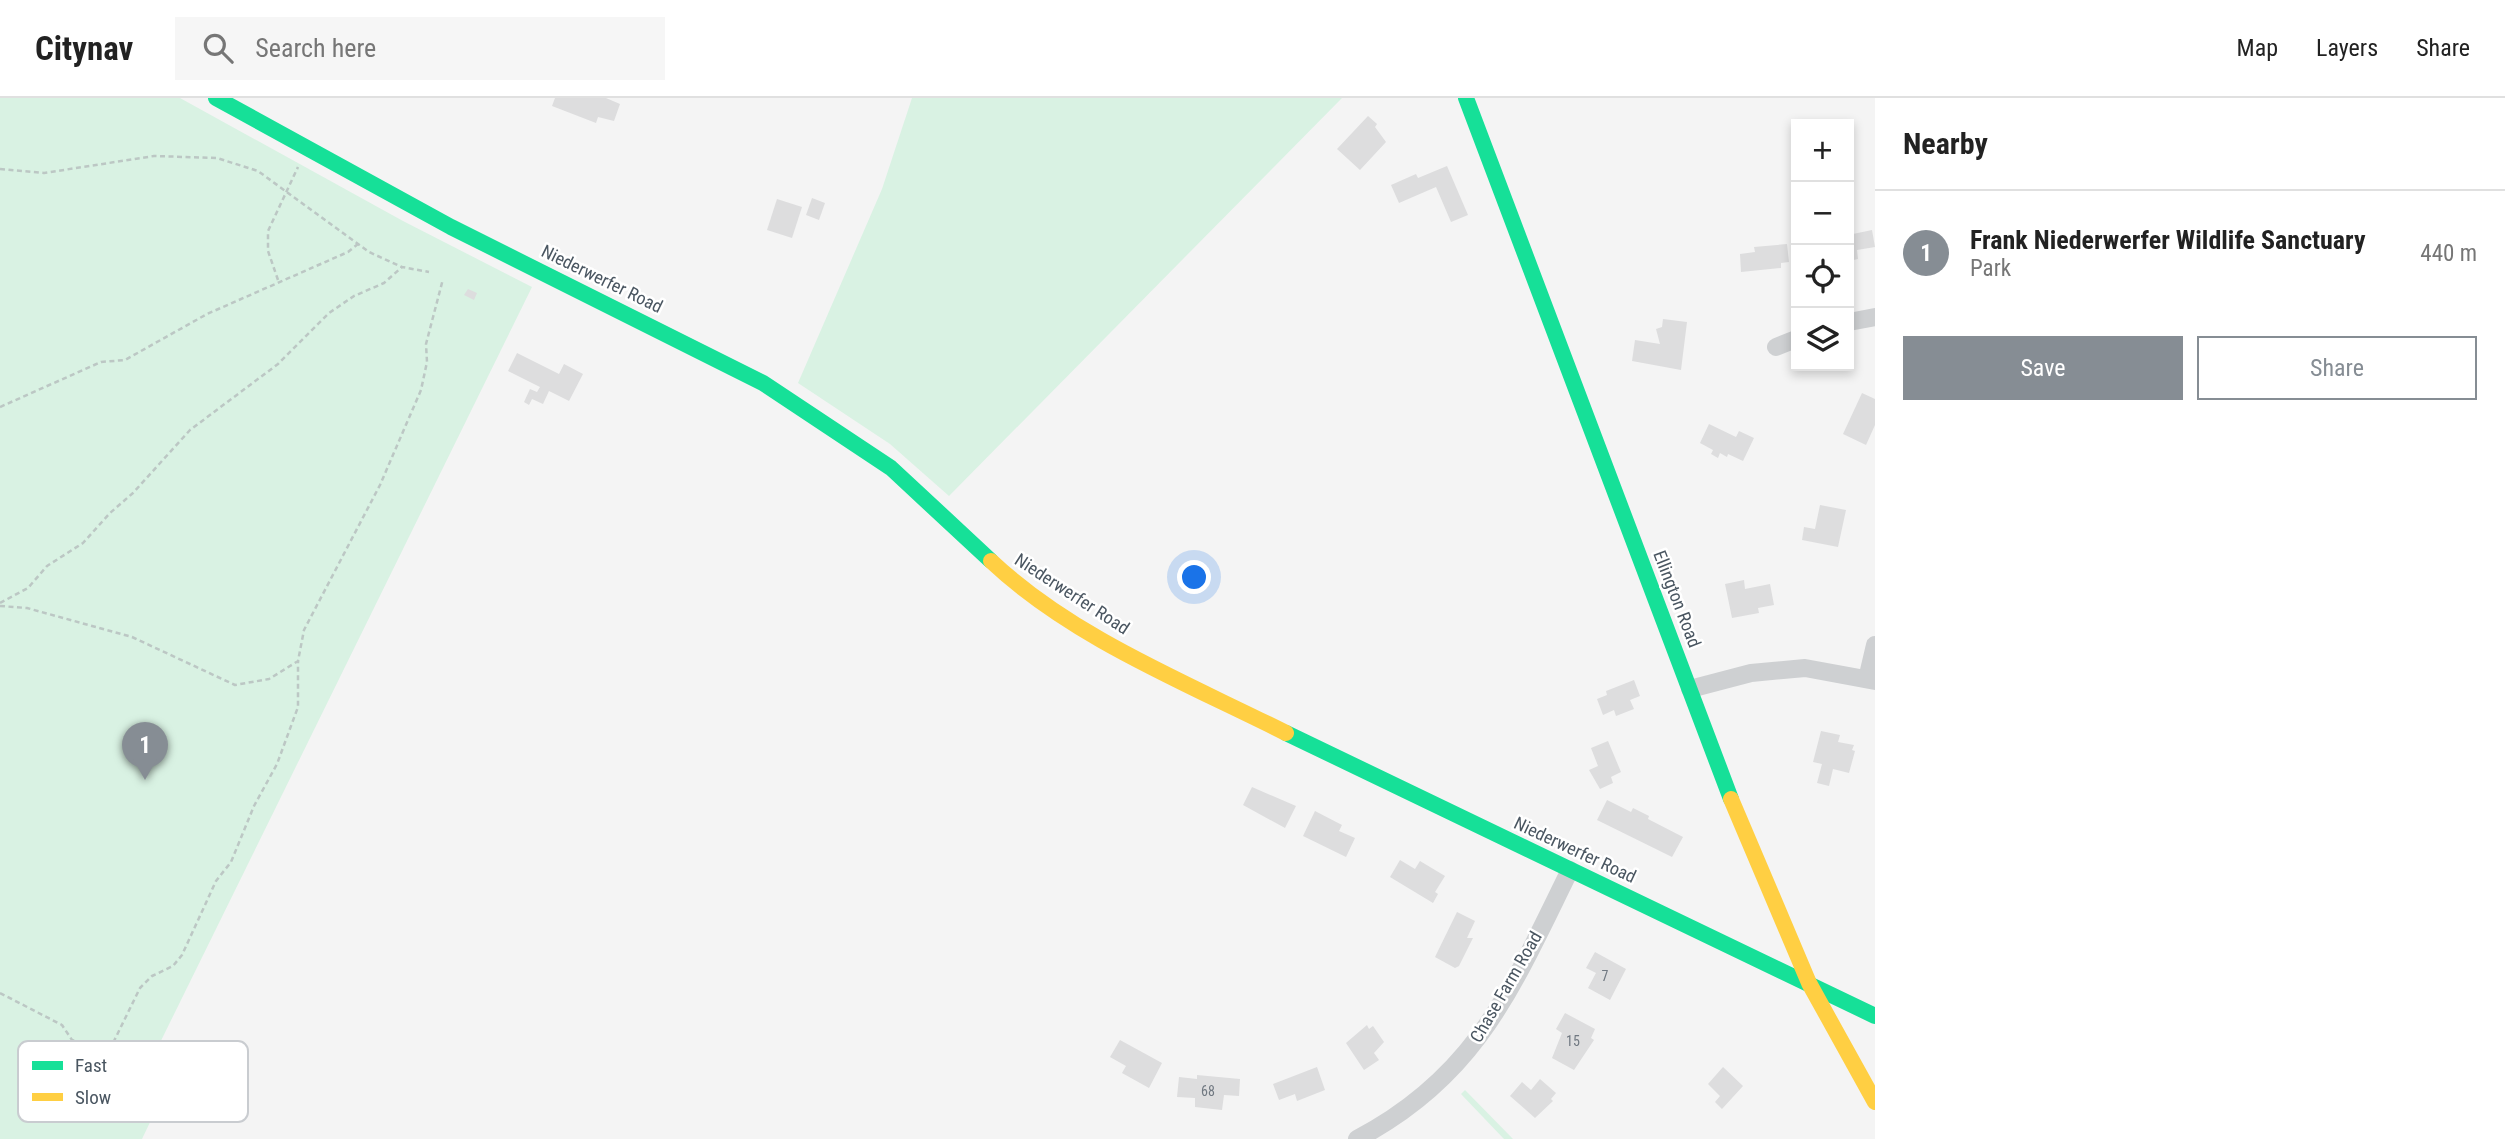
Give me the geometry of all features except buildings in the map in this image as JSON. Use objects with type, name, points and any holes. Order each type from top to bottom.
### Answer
[{"type":"street","name":"Niederwerfer Road","points":[[216,98],[451,227],[763,383],[891,468],[1005,575],[1065,617],[1116,647],[1326,753],[1875,1016]]},
{"type":"street","name":"Ellington Road","points":[[1466,98],[1731,800],[1809,983],[1875,1102]]},
{"type":"street","points":[[1854,321],[1875,317]]},
{"type":"street","points":[[1776,346],[1791,342]]},
{"type":"street","points":[[1690,689],[1751,673],[1805,668],[1871,680],[1875,645]]},
{"type":"street","name":"Chase Farm Road","points":[[1357,1139],[1391,1121],[1444,1080],[1480,1038],[1521,967],[1570,870]]},
{"type":"path","points":[[278,280],[268,251],[268,231],[309,149]]},
{"type":"path","points":[[0,169],[44,173],[133,158],[198,156],[258,171],[289,191],[358,244],[402,267],[429,272]]},
{"type":"path","points":[[0,407],[101,362],[125,360],[169,334],[258,293],[278,280],[348,252],[358,244]]},
{"type":"path","points":[[0,605],[22,593],[47,566],[83,543],[110,513],[133,494],[190,430],[278,364],[329,313],[354,296],[384,283],[402,267]]},
{"type":"path","points":[[113,1041],[140,988],[152,976],[173,966],[182,955],[216,881],[231,862],[254,806],[277,764],[298,707],[298,661],[304,630],[380,485],[421,390],[427,362],[426,344],[443,279]]},
{"type":"path","points":[[0,605],[27,608],[132,637],[235,685],[269,679],[298,661]]},
{"type":"path","points":[[0,993],[62,1025],[75,1041]]},
{"type":"green space","points":[[0,98],[180,98],[403,221],[532,287],[161,1041],[18,1041],[18,1122],[150,1122],[142,1139],[0,1139]]},
{"type":"green space","points":[[912,98],[1342,98],[949,496],[890,444],[798,383],[882,189]]},
{"type":"green space","points":[[1465,1090],[1513,1139],[1504,1139],[1461,1094]]},
{"type":"traffic: fast","points":[[216,98],[451,227],[763,383],[891,468],[991,561]]},
{"type":"traffic: fast","points":[[1466,98],[1731,799]]},
{"type":"traffic: fast","points":[[1286,733],[1875,1016]]},
{"type":"traffic: slow","points":[[991,561],[1023,588],[1094,636],[1286,733]]},
{"type":"traffic: slow","points":[[1731,799],[1809,983],[1875,1102]]},
{"type":"place","name":"Frank Niederwerfer Wildlife Sanctuary","points":[[145,780]]}]
